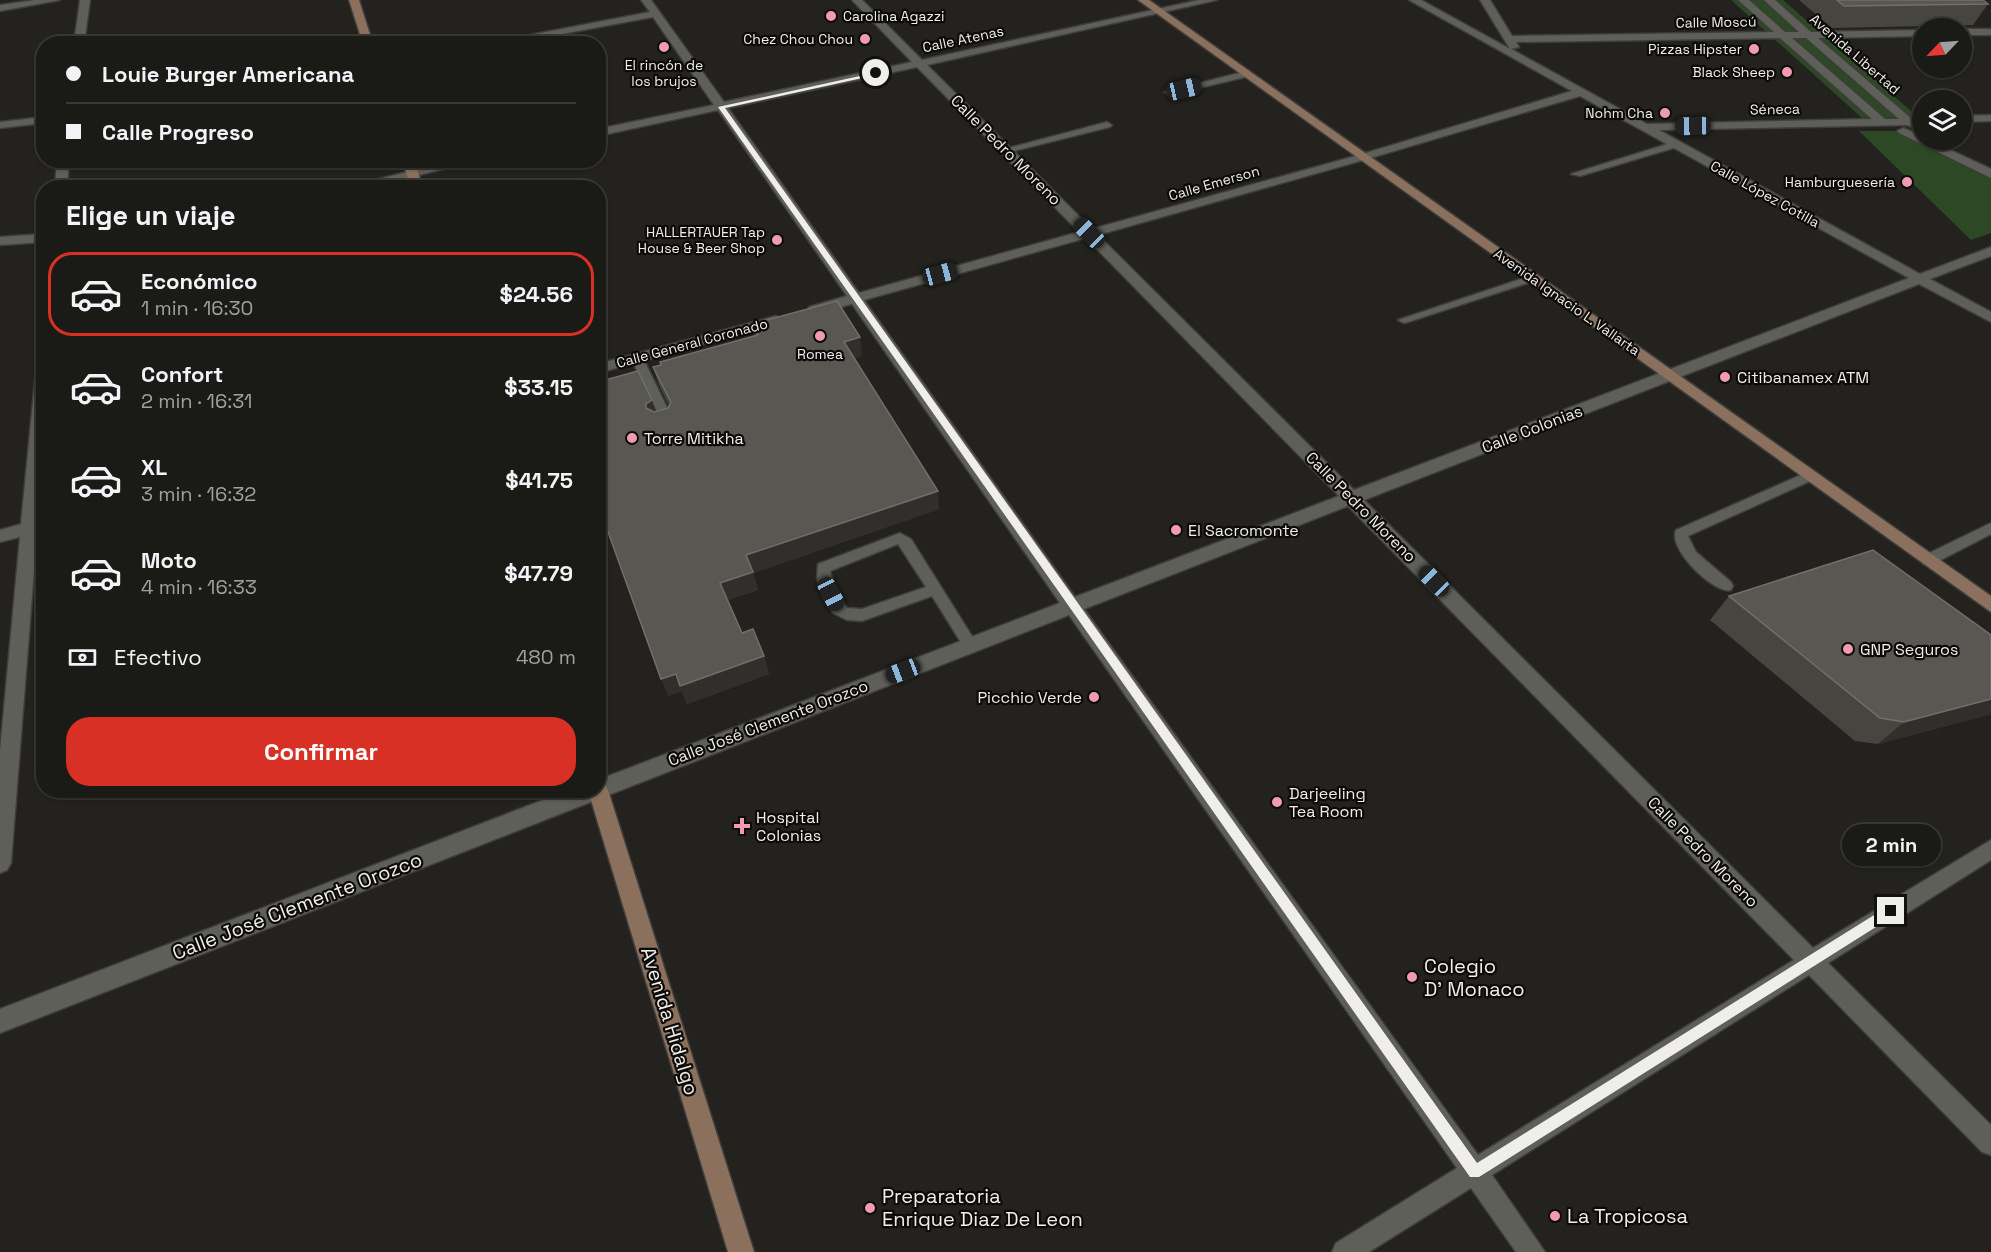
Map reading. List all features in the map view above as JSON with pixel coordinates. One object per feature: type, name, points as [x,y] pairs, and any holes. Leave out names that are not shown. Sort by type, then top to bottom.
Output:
[{"type":"main road","points":[[354,0],[365,36]]},
{"type":"main road","name":"Avenida Ignacio L. Vallarta","points":[[1143,0],[1991,605]]},
{"type":"main road","points":[[411,168],[415,180]]},
{"type":"main road","name":"Avenida Hidalgo","points":[[599,798],[741,1252]]},
{"type":"street","points":[[0,8],[55,0]]},
{"type":"street","points":[[80,36],[85,0]]},
{"type":"street","name":"Calle Pedro Moreno","points":[[857,0],[1991,1143]]},
{"type":"street","name":"Calle Atenas","points":[[606,131],[1212,0]]},
{"type":"street","name":"Calle López Cotilla","points":[[1414,0],[1578,93],[1991,318]]},
{"type":"street","points":[[1485,0],[1522,61]]},
{"type":"street","points":[[1743,0],[1884,122],[1991,174]]},
{"type":"street","name":"Avenida Libertad","points":[[1769,0],[1912,123]]},
{"type":"street","points":[[523,36],[651,7],[1072,606],[1532,1252]]},
{"type":"street","points":[[1972,32],[1991,32]]},
{"type":"street","name":"Calle Moscú","points":[[1509,39],[1912,33]]},
{"type":"street","name":"Calle Emerson","points":[[856,298],[1363,157],[1578,93]]},
{"type":"street","points":[[0,125],[36,121]]},
{"type":"street","name":"Séneca","points":[[1641,127],[1909,122]]},
{"type":"street","points":[[1968,150],[1991,161]]},
{"type":"street","points":[[386,180],[439,168]]},
{"type":"street","points":[[0,241],[36,239]]},
{"type":"street","name":"Calle Colonias","points":[[1072,606],[1918,277],[1991,251]]},
{"type":"street","name":"Calle General Coronado","points":[[606,367],[856,298]]},
{"type":"street","points":[[0,863],[36,509]]},
{"type":"street","points":[[0,536],[35,527]]},
{"type":"street","name":"Calle José Clemente Orozco","points":[[606,787],[1072,606]]},
{"type":"street","name":"Calle José Clemente Orozco","points":[[0,1021],[576,798]]},
{"type":"street","points":[[1345,1252],[1991,849]]},
{"type":"lane","points":[[1169,92],[1247,74]]},
{"type":"lane","points":[[1972,119],[1991,118]]},
{"type":"lane","points":[[1006,150],[1107,125]]},
{"type":"lane","points":[[1576,174],[1674,145]]},
{"type":"lane","points":[[1404,320],[1533,278]]},
{"type":"lane","points":[[638,358],[668,422],[659,425]]},
{"type":"lane","points":[[1726,586],[1688,553],[1680,543],[1681,534],[1810,476]]},
{"type":"lane","points":[[1928,560],[1991,528]]},
{"type":"lane","points":[[934,590],[861,615],[850,616],[840,611],[822,577],[823,568],[900,538],[906,543],[970,645]]},
{"type":"green space","points":[[1731,0],[1783,0],[1912,112],[1912,117],[1862,118]]},
{"type":"green space","points":[[1859,131],[1907,131],[1912,133],[1912,150],[1948,150],[1991,170],[1991,233],[1971,240]]},
{"type":"building","points":[[1837,0],[1983,0],[1988,4],[1844,6]]},
{"type":"building","points":[[837,301],[860,337],[844,342],[938,491],[746,555],[753,572],[720,583],[742,633],[753,629],[764,656],[680,686],[676,674],[661,679],[606,526],[606,380],[638,371],[652,400],[646,404],[646,408],[654,412],[668,408],[671,402],[653,367],[661,365],[660,362],[758,335],[752,324]]},
{"type":"building","name":"GNP Seguros","points":[[1873,550],[1991,635],[1991,699],[1904,722],[1880,718],[1729,596]]},
{"type":"place","name":"Carolina Agazzi","points":[[831,16]]},
{"type":"place","name":"Chez Chou Chou","points":[[865,39]]},
{"type":"place","name":"El rincón de los brujos","points":[[664,47]]},
{"type":"place","name":"Pizzas Hipster","points":[[1754,49]]},
{"type":"place","name":"Black Sheep","points":[[1787,72]]},
{"type":"place","name":"Nohm Cha","points":[[1665,113]]},
{"type":"place","name":"Hamburguesería","points":[[1907,182]]},
{"type":"place","name":"HALLERTAUER Tap House & Beer Shop","points":[[777,240]]},
{"type":"place","name":"Romea","points":[[820,336]]},
{"type":"place","name":"Citibanamex ATM","points":[[1725,377]]},
{"type":"place","name":"Torre Mitikha","points":[[632,438]]},
{"type":"place","name":"El Sacromonte","points":[[1176,530]]},
{"type":"place","name":"GNP Seguros","points":[[1848,649]]},
{"type":"place","name":"Picchio Verde","points":[[1094,697]]},
{"type":"place","name":"Darjeeling Tea Room","points":[[1277,802]]},
{"type":"place","name":"Hospital Colonias","points":[[742,826]]},
{"type":"place","name":"Colegio D' Monaco","points":[[1412,977]]},
{"type":"place","name":"Preparatoria Enrique Diaz De Leon","points":[[870,1208]]},
{"type":"place","name":"La Tropicosa","points":[[1555,1216]]},
{"type":"route","points":[[876,73],[721,107],[1072,606],[1475,1172],[1891,911]]}]
